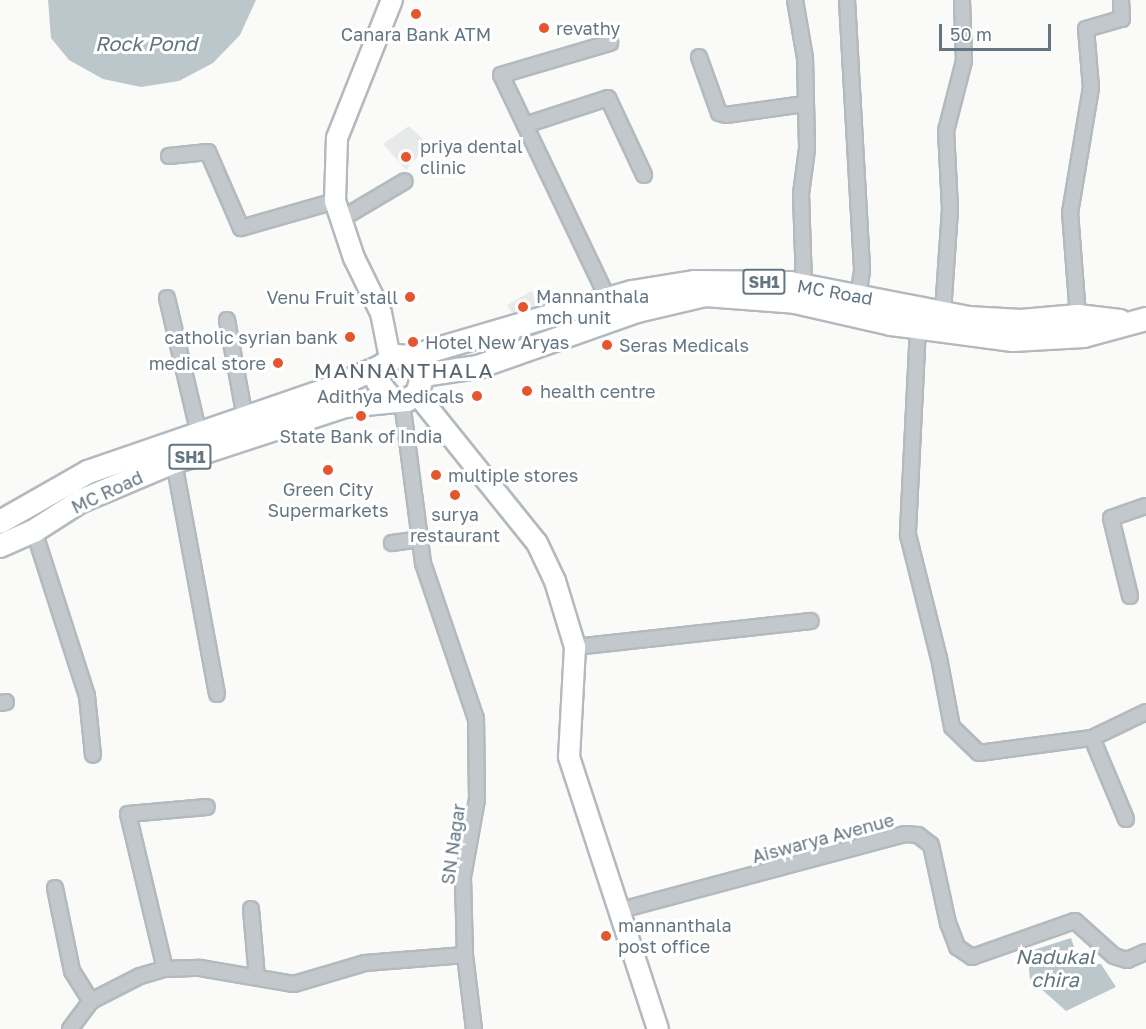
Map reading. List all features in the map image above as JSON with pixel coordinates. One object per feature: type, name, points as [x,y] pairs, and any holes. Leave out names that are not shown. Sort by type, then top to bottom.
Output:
[{"type":"main road","points":[[392,0],[337,138],[338,210],[354,258],[381,313],[402,379],[537,543],[555,581],[575,647],[569,757],[601,860],[621,910],[658,1029]]},
{"type":"main road","name":"MC Road","points":[[0,546],[34,531],[81,501],[174,462],[345,406],[402,379],[608,299],[695,282],[804,286],[968,318],[1021,321],[1078,316],[1135,320]]},
{"type":"main road","name":"MC Road","points":[[0,522],[88,472],[244,418],[402,379],[478,367],[637,311],[705,294],[795,302],[918,327],[1013,340],[1084,336],[1135,320]]},
{"type":"street","points":[[795,0],[805,58],[804,104],[807,149],[801,194],[804,286]]},
{"type":"street","points":[[847,0],[862,271],[858,296]]},
{"type":"street","points":[[943,312],[950,209],[946,131],[964,61],[962,0]]},
{"type":"street","points":[[1078,316],[1070,213],[1091,88],[1086,29],[1122,19],[1121,0]]},
{"type":"street","points":[[608,299],[501,75],[610,43]]},
{"type":"street","points":[[699,57],[719,113],[726,116],[804,104]]},
{"type":"street","points":[[525,125],[608,98],[644,175]]},
{"type":"street","points":[[169,156],[207,152],[241,228],[338,210],[405,181]]},
{"type":"street","points":[[167,298],[199,434]]},
{"type":"street","points":[[227,320],[244,418]]},
{"type":"street","points":[[918,327],[908,535],[939,658],[952,727],[979,753],[1092,738],[1146,712]]},
{"type":"street","name":"SN Nagar","points":[[402,379],[423,563],[476,719],[477,799],[463,877],[465,955],[474,1029]]},
{"type":"street","points":[[174,462],[217,694]]},
{"type":"street","points":[[1130,596],[1111,518],[1146,506]]},
{"type":"street","points":[[34,531],[87,696],[93,755]]},
{"type":"street","points":[[392,543],[420,538]]},
{"type":"street","points":[[575,647],[811,621]]},
{"type":"street","points":[[1092,738],[1126,819]]},
{"type":"street","points":[[165,969],[128,814],[207,807]]},
{"type":"street","name":"Aiswarya Avenue","points":[[621,910],[904,834],[918,835],[931,845],[948,923],[957,947],[972,957],[1075,921],[1114,956],[1127,960],[1146,952]]},
{"type":"street","points":[[55,888],[72,971],[92,1001]]},
{"type":"street","points":[[251,909],[257,977]]},
{"type":"street","points":[[70,1029],[92,1001],[140,976],[165,969],[200,968],[294,984],[365,963],[465,955]]},
{"type":"shaded area","name":"priya dental clinic","points":[[409,126],[428,144],[406,170],[383,144]]},
{"type":"shaded area","name":"Mannanthala mch unit","points":[[532,291],[539,310],[517,320],[507,305]]},
{"type":"water","name":"Rock Pond","points":[[48,0],[256,0],[240,35],[213,63],[179,81],[141,87],[103,79],[69,60],[51,38]]},
{"type":"water","name":"Nadukal chira","points":[[1071,938],[1080,964],[1101,964],[1116,987],[1066,1011],[1030,979],[1027,952]]},
{"type":"place","name":"Canara Bank ATM","points":[[416,14]]},
{"type":"place","name":"revathy","points":[[544,28]]},
{"type":"place","name":"priya dental clinic","points":[[406,157]]},
{"type":"place","name":"Venu Fruit stall","points":[[410,297]]},
{"type":"place","name":"Mannanthala mch unit","points":[[523,307]]},
{"type":"place","name":"catholic syrian bank","points":[[350,337]]},
{"type":"place","name":"Hotel New Aryas","points":[[413,342]]},
{"type":"place","name":"Seras Medicals","points":[[607,345]]},
{"type":"place","name":"medical store","points":[[278,363]]},
{"type":"place","name":"health centre","points":[[527,391]]},
{"type":"place","name":"Adithya Medicals","points":[[477,396]]},
{"type":"place","name":"State Bank of India","points":[[361,416]]},
{"type":"place","name":"Green City Supermarkets","points":[[328,470]]},
{"type":"place","name":"multiple stores","points":[[436,475]]},
{"type":"place","name":"surya restaurant","points":[[455,495]]},
{"type":"place","name":"mannanthala post office","points":[[606,936]]},
{"type":"district","name":"MANNANTHALA","points":[[404,370]]}]
